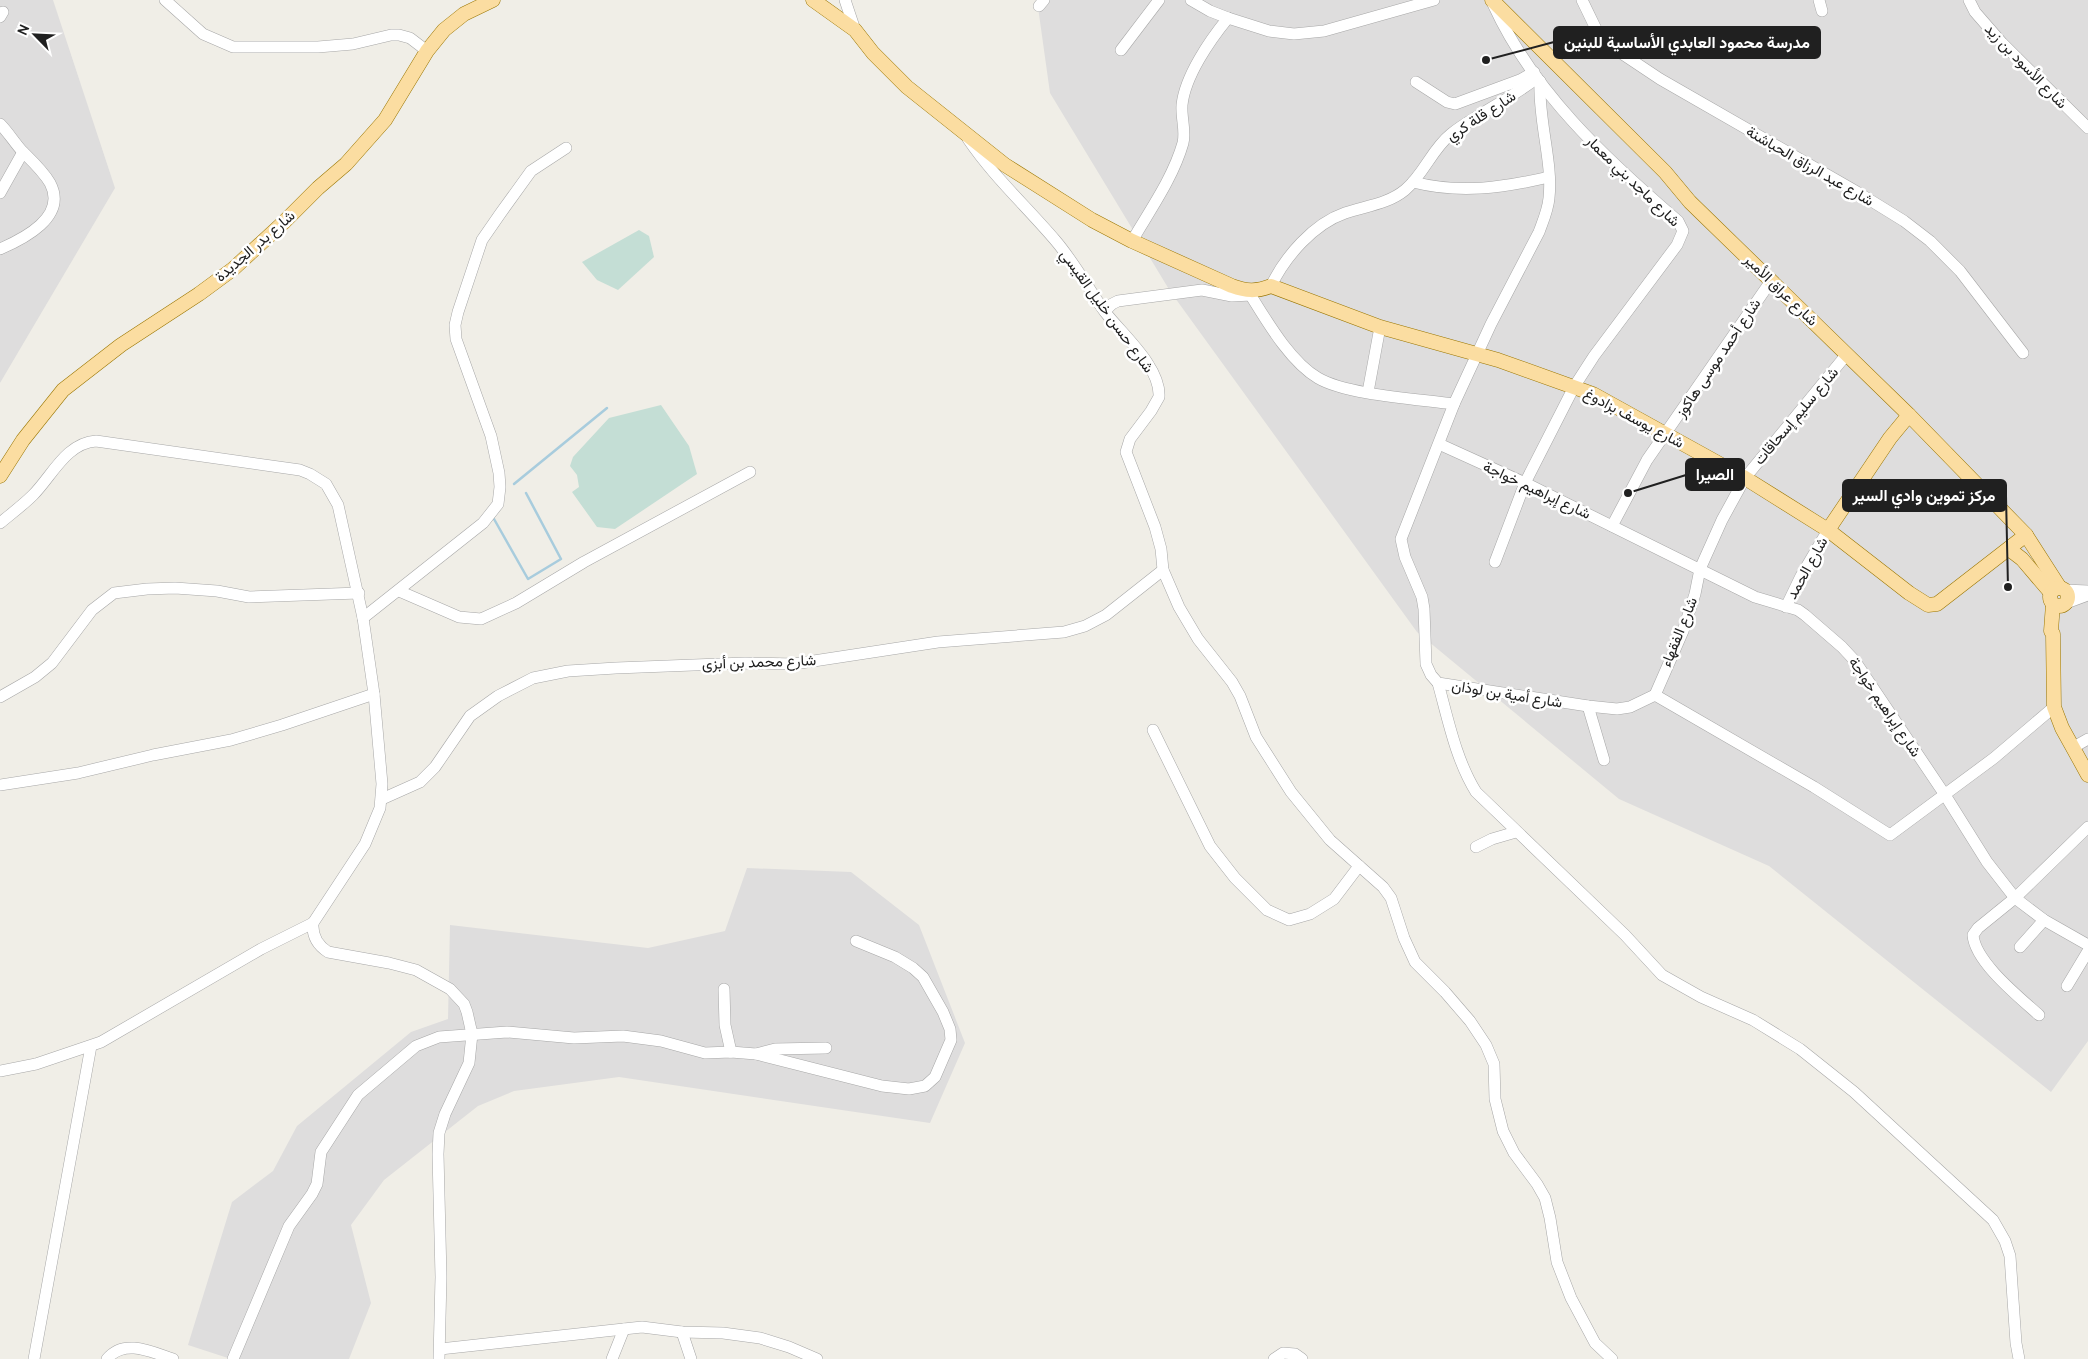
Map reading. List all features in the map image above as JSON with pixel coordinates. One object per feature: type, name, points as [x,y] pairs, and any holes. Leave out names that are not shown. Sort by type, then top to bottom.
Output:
[{"type":"main road","name":"شارع بدر الجديدة","points":[[0,476],[43,413],[74,380],[121,345],[199,294],[233,269],[346,164],[385,120],[427,51],[444,30],[457,18],[493,0]]},
{"type":"main road","name":"شارع حسن خليل القيسي","points":[[813,0],[855,30],[873,53],[906,88],[963,131],[982,148],[1020,174],[1092,220],[1132,241],[1214,279],[1250,293]]},
{"type":"main road","name":"شارع عراق الأمير","points":[[1492,0],[1665,172],[1690,202],[1909,415],[2026,535],[2059,597]]},
{"type":"main road","name":"شارع يوسف بزادوغ","points":[[1270,286],[1380,327],[1477,354],[1574,386],[1615,404],[1666,435],[1745,478],[1828,530],[1909,594],[1932,605],[2009,549]]},
{"type":"main road","points":[[1250,293],[1270,286]]},
{"type":"main road","points":[[1828,530],[1890,438],[1909,415]]},
{"type":"main road","points":[[2026,535],[2009,549],[2022,559],[2059,597],[2051,631],[2053,634],[2054,708],[2072,748],[2088,775]]},
{"type":"street","points":[[165,0],[203,34],[233,47],[318,47],[353,44],[399,35],[410,38],[427,51]]},
{"type":"street","points":[[845,0],[855,30]]},
{"type":"street","points":[[1121,50],[1159,0]]},
{"type":"street","points":[[1191,0],[1210,11],[1228,18],[1279,33],[1307,33],[1355,23],[1434,0]]},
{"type":"street","points":[[1416,82],[1447,102],[1455,104],[1520,80],[1537,77],[1503,26],[1492,0]]},
{"type":"street","name":"شارع عبد الرزاق الحباشنة","points":[[1582,0],[1598,33],[1609,45],[1660,79],[1857,192],[1916,230],[1960,272],[2023,354]]},
{"type":"street","name":"شارع الأسود بن زيد","points":[[1969,0],[1975,12],[2002,43],[2088,128]]},
{"type":"street","points":[[1132,241],[1156,201],[1181,148],[1184,137],[1182,106],[1191,78],[1211,41],[1228,18]]},
{"type":"street","name":"شارع أمية بن لوذان","points":[[1537,77],[1549,198],[1539,232],[1477,354],[1454,404],[1401,539],[1405,557],[1422,597],[1426,664],[1431,675],[1438,683],[1588,706],[1617,708],[1630,707],[1655,695]]},
{"type":"street","name":"شارع قلة كري","points":[[1270,286],[1292,254],[1328,221],[1343,214],[1386,201],[1405,190],[1451,133],[1516,94],[1537,77]]},
{"type":"street","name":"شارع ماجد بني معمار","points":[[1537,77],[1588,138],[1620,170],[1678,221],[1683,231],[1677,246],[1594,356],[1574,386]]},
{"type":"street","points":[[0,124],[23,152],[34,162],[50,184],[53,192],[51,210],[40,227],[0,250]]},
{"type":"street","name":"شارع حسن خليل القيسي","points":[[963,131],[989,168],[1056,240],[1105,312],[1142,356],[1159,389],[1158,399],[1130,439],[1126,452],[1155,527],[1161,549],[1163,570],[1189,627],[1232,682],[1240,696],[1256,737],[1271,762],[1320,829],[1388,892],[1414,962],[1445,992],[1486,1045],[1494,1064],[1495,1104],[1503,1131],[1514,1152],[1545,1198],[1557,1262],[1571,1298],[1595,1343],[1612,1359]]},
{"type":"street","points":[[363,618],[483,523],[498,504],[500,487],[491,436],[458,344],[455,325],[462,294],[482,240],[526,177],[537,166],[566,148]]},
{"type":"street","points":[[0,193],[23,152]]},
{"type":"street","points":[[1413,182],[1440,188],[1468,190],[1500,187],[1548,177]]},
{"type":"street","name":"شارع أحمد موسى هاكوز","points":[[1612,526],[1642,469],[1771,281]]},
{"type":"street","points":[[1105,312],[1112,304],[1118,301],[1192,291],[1206,290],[1232,296],[1250,293],[1282,341],[1308,371],[1328,382],[1368,392],[1454,404]]},
{"type":"street","points":[[1368,392],[1380,327]]},
{"type":"street","name":"شارع سليم إسحاقات","points":[[1700,569],[1722,520],[1745,478],[1847,354]]},
{"type":"street","points":[[1495,562],[1526,484],[1574,386]]},
{"type":"street","points":[[0,523],[33,496],[72,450],[88,441],[107,441],[300,470],[319,478],[333,494],[340,512],[359,593],[380,746],[382,799],[372,831],[362,850],[313,923],[261,949],[101,1042],[36,1064],[0,1071]]},
{"type":"street","name":"شارع إبراهيم خواجة","points":[[1438,444],[1526,484],[1755,597],[1798,610],[1842,647],[1855,661],[1945,795],[1987,862],[2014,898],[2044,920],[2088,946]]},
{"type":"street","points":[[399,591],[459,617],[472,619],[490,616],[516,603],[584,562],[750,472]]},
{"type":"street","name":"شارع الحمد","points":[[1786,607],[1801,576],[1828,530]]},
{"type":"street","name":"شارع الفقهاء","points":[[1655,695],[1683,631],[1695,594],[1700,569]]},
{"type":"street","name":"شارع محمد بن أبزى","points":[[382,799],[420,782],[435,767],[470,716],[498,696],[533,678],[568,671],[745,663],[794,664],[938,642],[1064,632],[1085,626],[1106,614],[1163,570]]},
{"type":"street","points":[[0,697],[35,677],[52,663],[92,610],[114,593],[140,589],[175,588],[217,591],[249,597],[359,593]]},
{"type":"street","points":[[2059,597],[2088,590]]},
{"type":"street","points":[[2059,597],[2088,595]]},
{"type":"street","points":[[1438,683],[1460,759],[1480,798],[1625,934],[1662,975],[1702,997],[1753,1020],[1800,1049],[1854,1092],[1985,1211],[1999,1229],[2010,1256],[2016,1343],[2019,1359]]},
{"type":"street","points":[[0,785],[78,773],[153,754],[231,740],[374,694]]},
{"type":"street","points":[[1655,695],[1800,779],[1890,835],[1994,758],[2054,708]]},
{"type":"street","points":[[1588,706],[1604,760]]},
{"type":"street","points":[[1153,730],[1210,846],[1234,878],[1267,910],[1289,920],[1310,914],[1334,899],[1359,866]]},
{"type":"street","points":[[2072,748],[2088,739]]},
{"type":"street","points":[[2039,1014],[1997,977],[1979,952],[1973,935],[1978,928],[2014,898],[2088,827]]},
{"type":"street","points":[[1476,847],[1492,839],[1516,832]]},
{"type":"street","points":[[2020,947],[2044,920]]},
{"type":"street","points":[[313,923],[313,935],[316,942],[328,952],[389,962],[416,970],[450,989],[464,1004],[472,1034],[469,1063],[445,1114],[440,1133],[438,1154],[441,1277],[439,1354],[642,1327],[682,1332],[723,1332],[760,1338],[790,1347],[817,1359]]},
{"type":"street","points":[[233,1359],[289,1226],[317,1184],[321,1152],[358,1095],[416,1046],[439,1037],[507,1032],[574,1038],[624,1036],[661,1041],[705,1053],[732,1052],[756,1054],[868,1083],[902,1089],[925,1086],[935,1077],[952,1040],[950,1029],[938,1002],[923,977],[913,968],[895,957],[856,941]]},
{"type":"street","points":[[2067,986],[2088,951]]},
{"type":"street","points":[[724,989],[725,1025],[732,1052]]},
{"type":"street","points":[[34,1359],[91,1046]]},
{"type":"street","points":[[756,1054],[769,1049],[826,1048]]},
{"type":"street","points":[[612,1359],[624,1329]]},
{"type":"street","points":[[682,1332],[691,1359]]},
{"type":"street","points":[[107,1359],[116,1351],[130,1347],[173,1359]]},
{"type":"street","points":[[1274,1359],[1283,1353],[1288,1353],[1302,1359]]},
{"type":"shaded area","points":[[0,0],[53,0],[115,188],[0,383]]},
{"type":"shaded area","points":[[1037,0],[2088,0],[2088,1041],[2051,1092],[1769,866],[1619,799],[1417,632],[1170,291],[1050,93]]},
{"type":"shaded area","points":[[639,230],[649,236],[654,257],[618,290],[597,280],[582,262]]},
{"type":"shaded area","points":[[661,405],[689,446],[697,474],[615,529],[597,527],[572,492],[579,487],[577,475],[570,466],[573,457],[609,418]]},
{"type":"shaded area","points":[[747,868],[851,872],[919,925],[965,1043],[930,1123],[619,1077],[514,1091],[478,1106],[384,1180],[351,1225],[371,1303],[349,1359],[231,1359],[188,1345],[232,1202],[273,1171],[297,1126],[411,1032],[448,1019],[450,925],[648,948],[725,931]]},
{"type":"waterway","points":[[514,484],[607,408]]},
{"type":"waterway","points":[[494,519],[528,579],[561,559],[526,493]]},
{"type":"place","name":"مدرسة محمود العابدي الأساسية للبنين","points":[[1486,60]]},
{"type":"place","name":"الصيرا","points":[[1628,493]]},
{"type":"place","name":"مركز تموين وادي السير","points":[[2008,587]]}]
